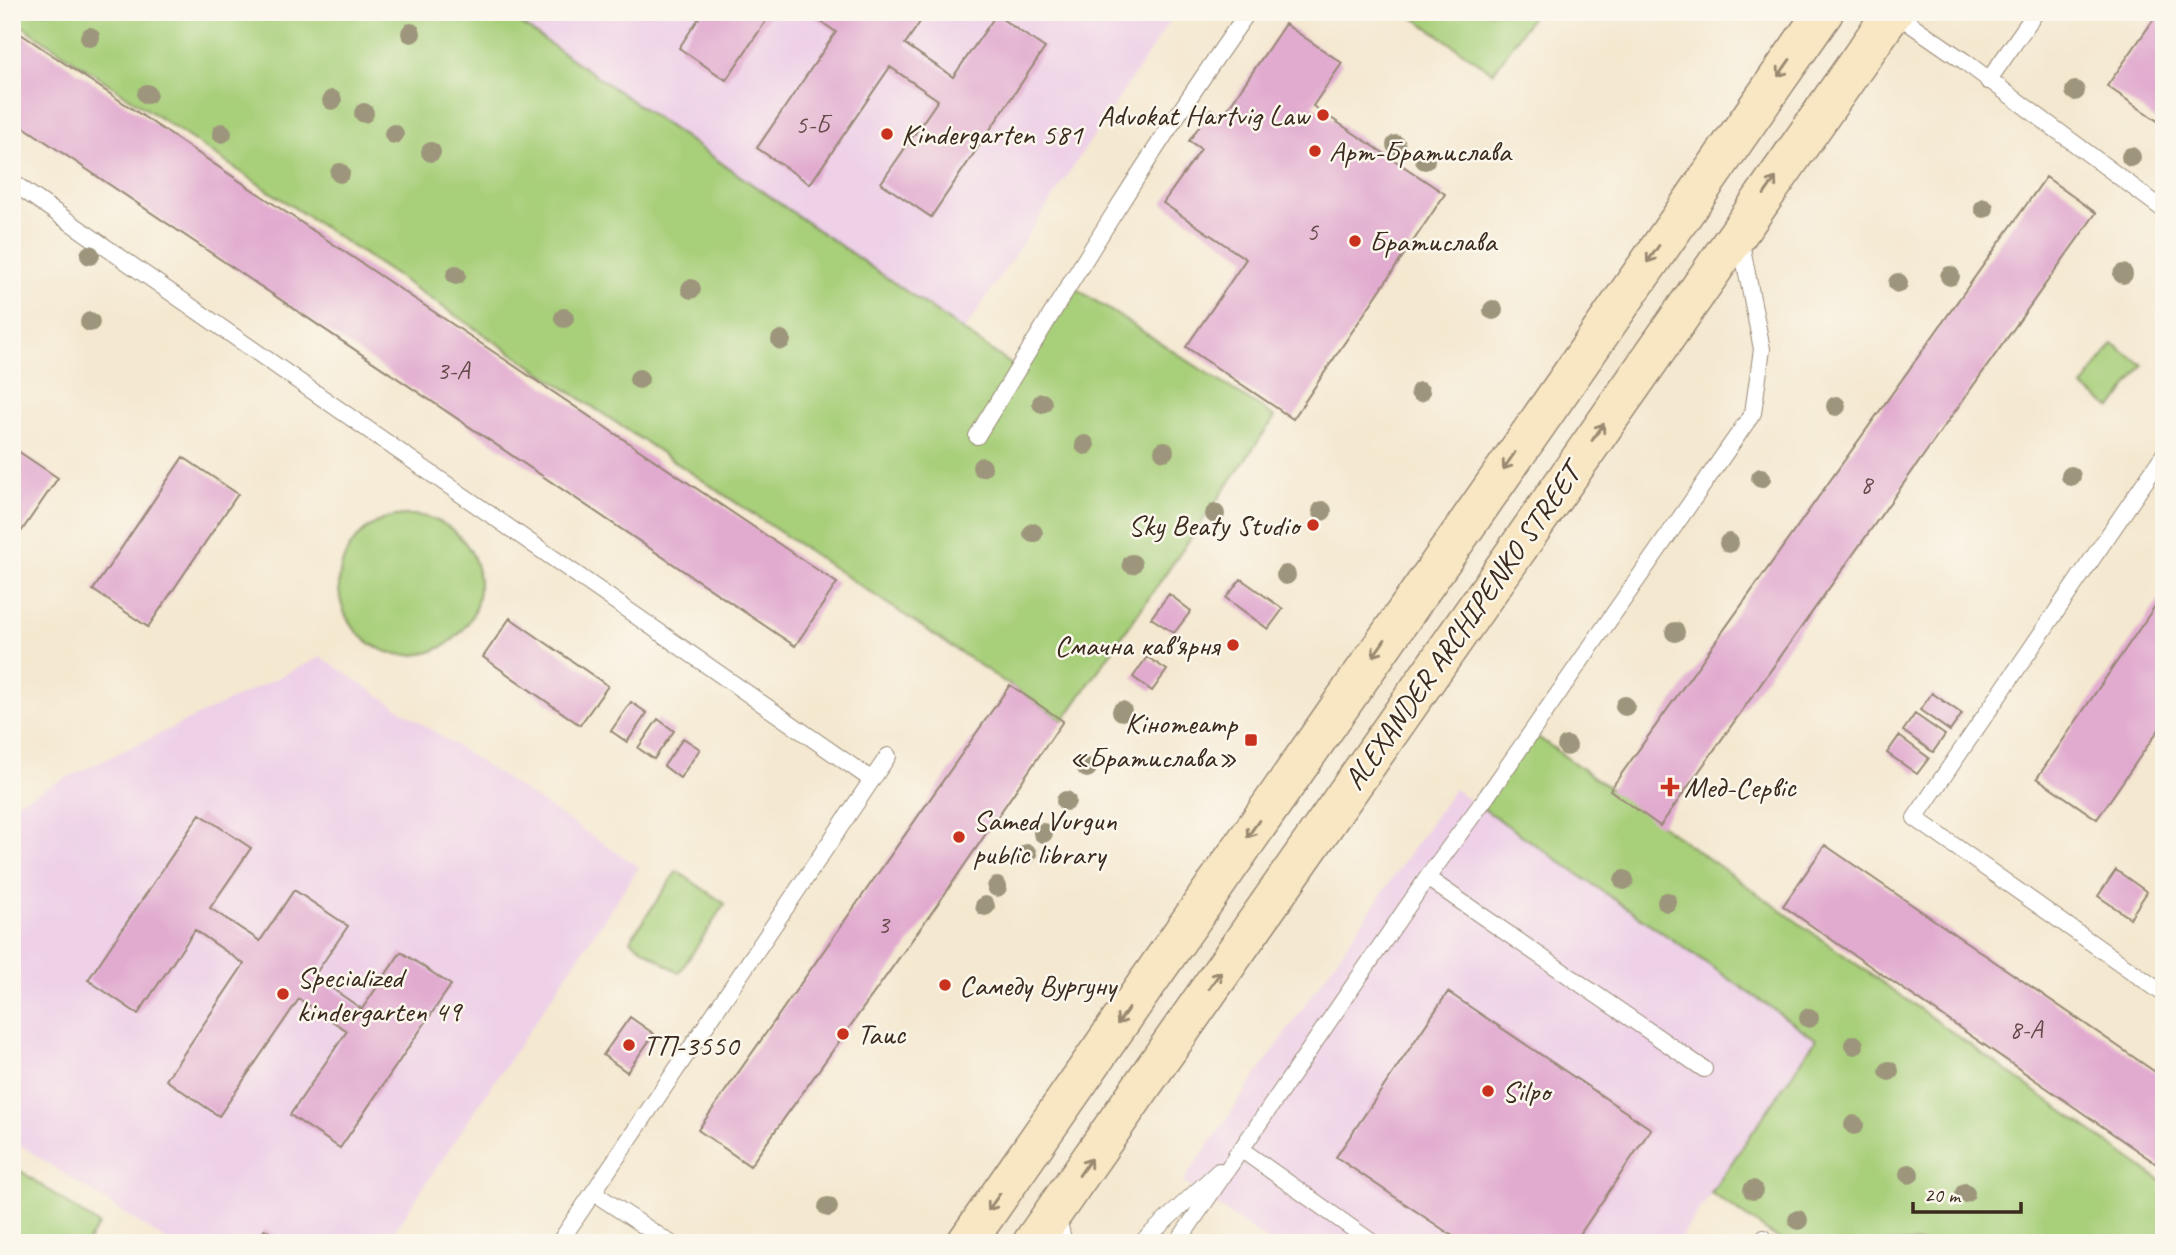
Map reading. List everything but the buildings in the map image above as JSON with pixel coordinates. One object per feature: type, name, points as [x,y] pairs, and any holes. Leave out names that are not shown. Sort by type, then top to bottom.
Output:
[{"type":"main road","name":"ALEXANDER ARCHIPENKO STREET","points":[[966,1243],[1824,12]]},
{"type":"main road","name":"ALEXANDER ARCHIPENKO STREET","points":[[1032,1243],[1060,1226],[1738,231],[1893,12]]},
{"type":"lane","points":[[977,436],[1069,284],[1205,73],[1248,12]]},
{"type":"lane","points":[[1893,12],[1964,61],[1988,82],[2164,210]]},
{"type":"lane","points":[[1988,82],[2036,12]]},
{"type":"lane","points":[[12,182],[872,780]]},
{"type":"lane","points":[[1177,1243],[1427,878],[1495,785],[1754,413],[1762,349],[1738,231]]},
{"type":"lane","points":[[2164,454],[1915,818],[2164,995]]},
{"type":"lane","points":[[559,1243],[888,756]]},
{"type":"lane","points":[[1427,878],[1704,1069]]},
{"type":"lane","points":[[1141,1243],[1242,1150]]},
{"type":"lane","points":[[1242,1150],[1373,1243]]},
{"type":"lane","points":[[594,1193],[670,1243]]},
{"type":"shaded area","name":"Kindergarten 581","points":[[504,12],[1176,12],[964,331]]},
{"type":"shaded area","name":"Specialized kindergarten 49","points":[[321,657],[639,867],[386,1243],[170,1243],[12,1140],[12,804]]},
{"type":"shaded area","points":[[1454,789],[1817,1039],[1677,1243],[1271,1243],[1183,1182]]},
{"type":"green space","points":[[12,12],[446,12],[460,21],[468,12],[504,12],[1018,369],[1069,284],[1275,417],[1063,721],[43,40],[12,19]]},
{"type":"green space","points":[[1406,12],[1535,12],[1493,73]]},
{"type":"green space","points":[[2113,344],[2143,365],[2112,408],[2082,387]]},
{"type":"green space","points":[[409,515],[436,520],[459,535],[474,558],[479,585],[474,612],[459,635],[436,650],[409,655],[382,650],[359,635],[344,612],[339,585],[344,558],[359,535],[382,520]]},
{"type":"green space","points":[[1532,733],[2164,1183],[2164,1243],[1785,1243],[1711,1193],[1816,1039],[1481,807]]},
{"type":"green space","points":[[677,871],[725,904],[679,973],[630,940]]},
{"type":"green space","points":[[12,1165],[99,1225],[86,1243],[12,1243]]},
{"type":"place","name":"Advokat Hartvig Law","points":[[1323,115]]},
{"type":"place","name":"Kindergarten 581","points":[[887,134]]},
{"type":"place","name":"Арт-Братислава","points":[[1315,151]]},
{"type":"place","name":"Братислава","points":[[1355,241]]},
{"type":"place","name":"Sky Beaty Studio","points":[[1313,525]]},
{"type":"place","name":"Смачна кав'ярня","points":[[1233,645]]},
{"type":"place","name":"Кінотеатр «Братислава»","points":[[1251,740]]},
{"type":"place","name":"Мед-Сервіс","points":[[1670,787]]},
{"type":"place","name":"Samed Vurgun public library","points":[[959,837]]},
{"type":"place","name":"Самеду Вургуну","points":[[945,985]]},
{"type":"place","name":"Specialized kindergarten 49","points":[[283,994]]},
{"type":"place","name":"Таис","points":[[843,1034]]},
{"type":"place","name":"ТП-3550","points":[[629,1045]]},
{"type":"place","name":"Silpo","points":[[1488,1091]]}]
